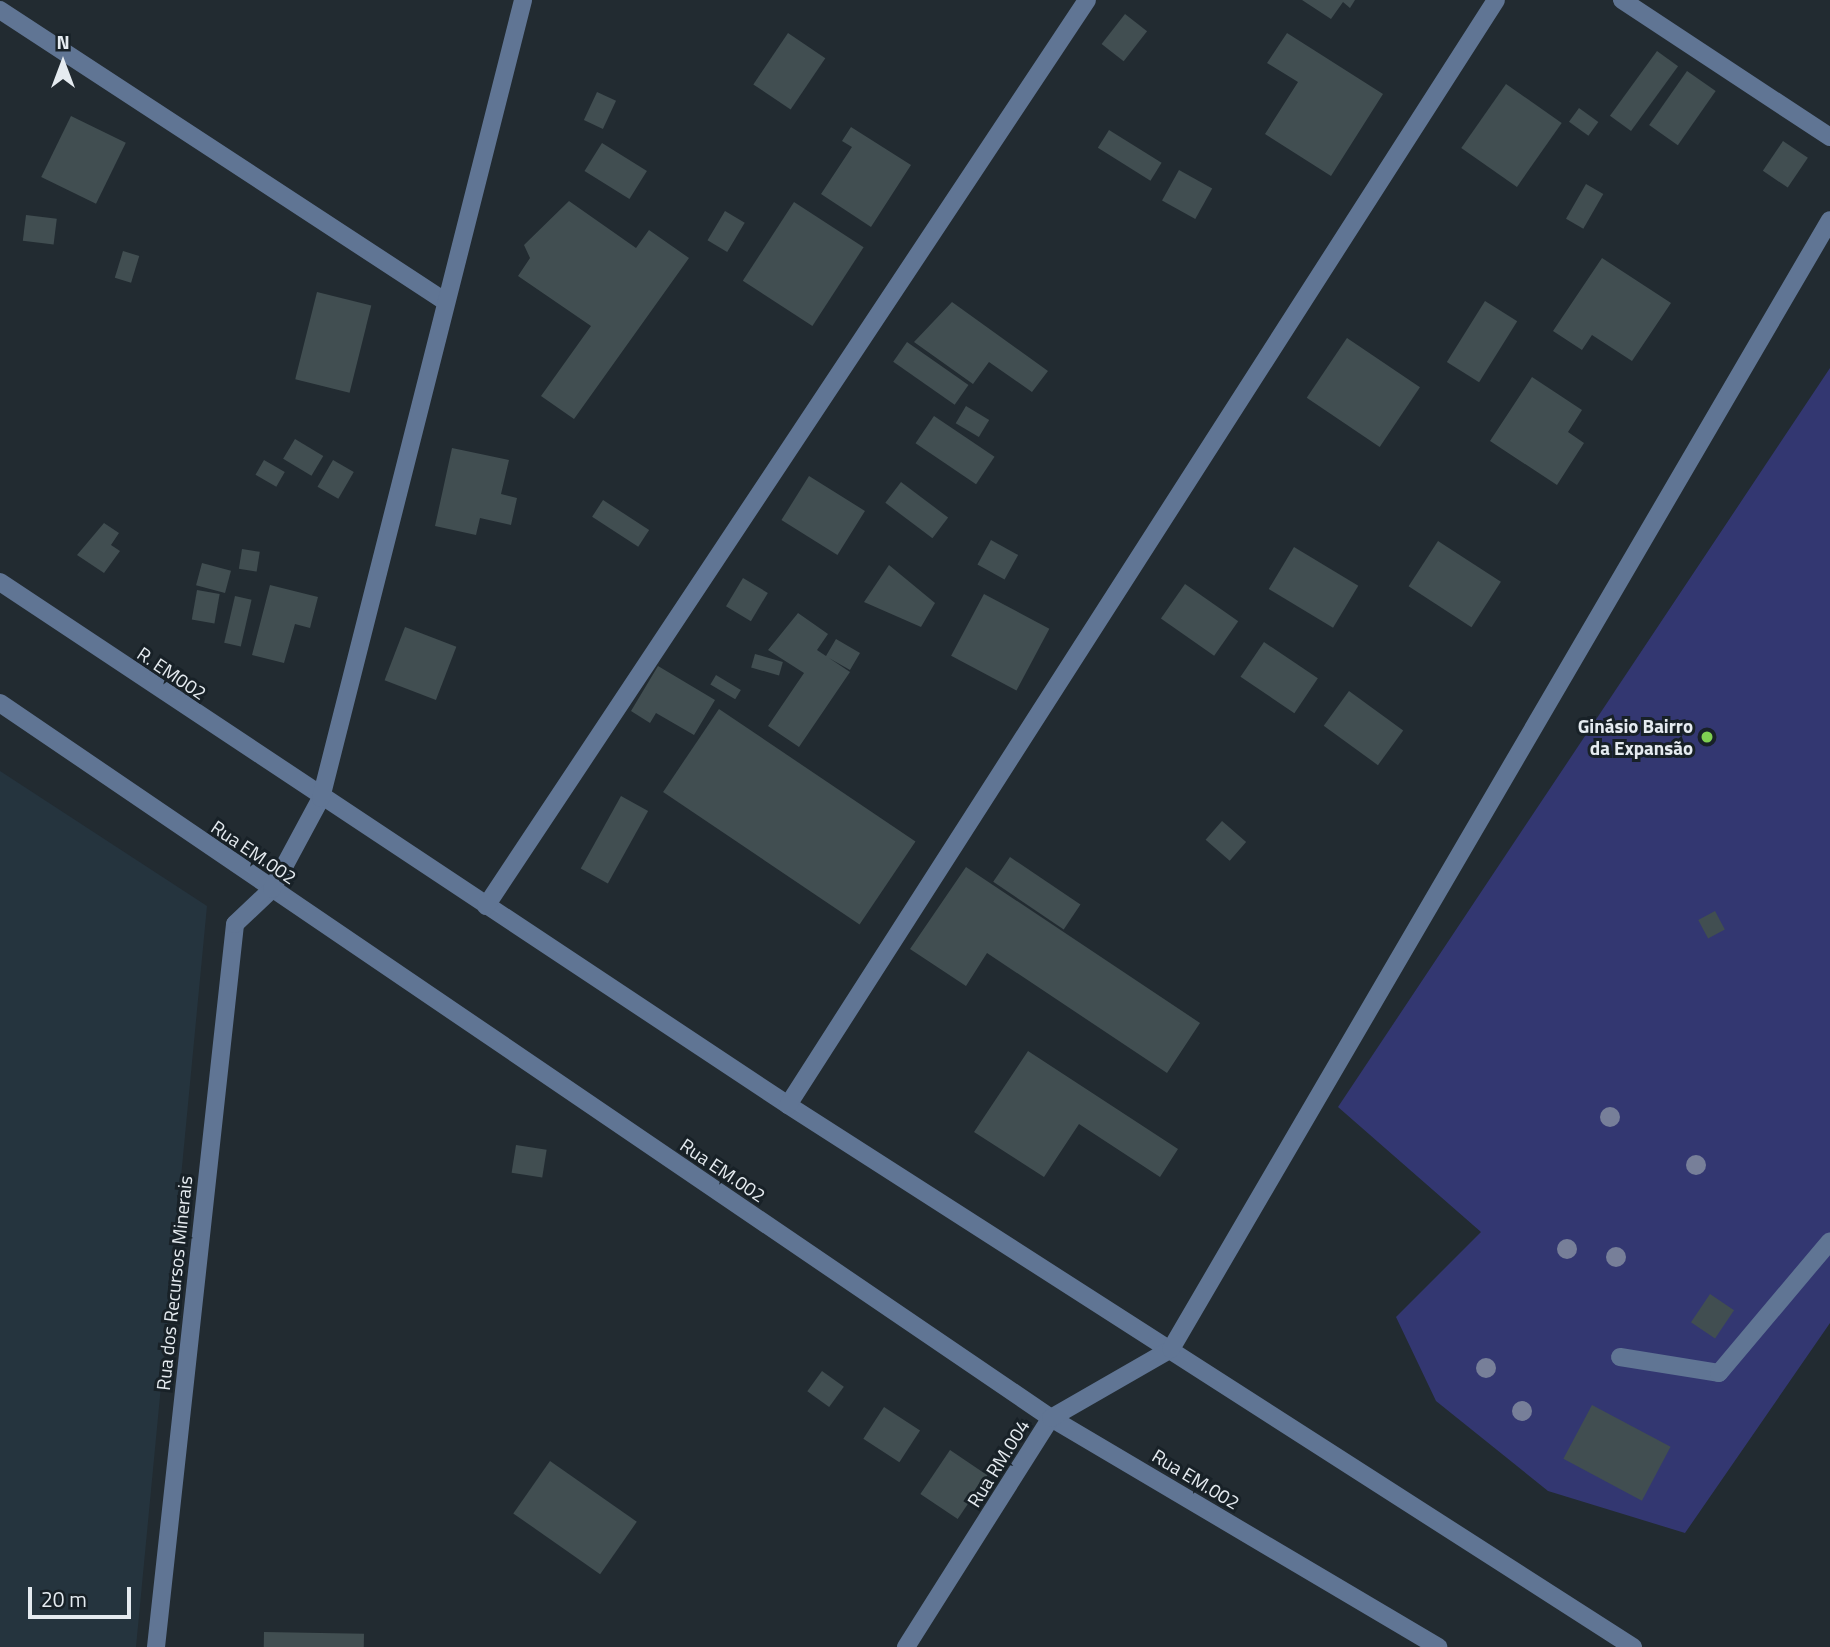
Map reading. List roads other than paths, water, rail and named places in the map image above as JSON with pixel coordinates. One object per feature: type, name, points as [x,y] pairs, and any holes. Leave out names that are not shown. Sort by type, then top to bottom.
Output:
[{"type":"street","points":[[272,889],[321,798],[443,300],[523,0]]},
{"type":"street","points":[[486,906],[1087,0]]},
{"type":"street","points":[[788,1105],[1496,0]]},
{"type":"street","points":[[1622,0],[1830,138]]},
{"type":"street","points":[[0,10],[443,300]]},
{"type":"street","points":[[1171,1349],[1830,220]]},
{"type":"street","name":"R. EM002","points":[[0,582],[321,798]]},
{"type":"street","name":"Rua EM.002","points":[[0,703],[1051,1418],[1438,1647]]},
{"type":"street","points":[[321,798],[788,1105],[1633,1647]]},
{"type":"street","name":"Rua dos Recursos Minerais","points":[[156,1647],[235,924],[272,889]]},
{"type":"street","points":[[1620,1357],[1719,1373],[1830,1241]]},
{"type":"street","name":"Rua RM.004","points":[[906,1647],[1051,1418],[1171,1349]]},
{"type":"place","name":"Ginásio Bairro da Expansão","points":[[1707,737]]}]
